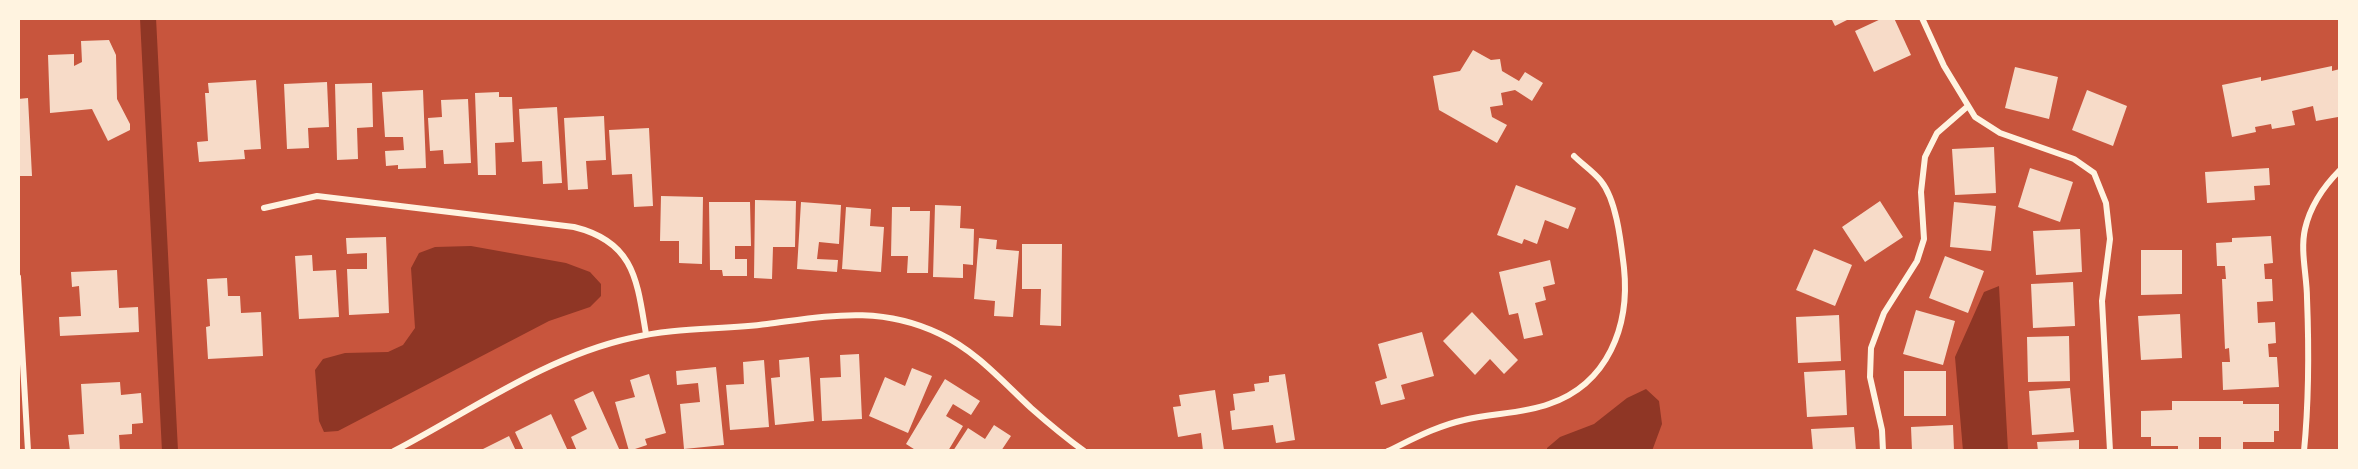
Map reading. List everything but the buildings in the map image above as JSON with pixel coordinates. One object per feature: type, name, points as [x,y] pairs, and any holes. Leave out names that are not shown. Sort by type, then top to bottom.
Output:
[{"type":"street","points":[[1922,18],[1944,66],[1975,117],[2000,133],[2074,159],[2094,173],[2106,203],[2110,239],[2102,301],[2110,451]]},
{"type":"street","points":[[1883,451],[1882,430],[1870,377],[1871,348],[1884,313],[1917,261],[1924,239],[1922,192],[1925,157],[1937,133],[1968,106]]},
{"type":"street","points":[[1388,451],[1427,432],[1462,420],[1529,410],[1551,404],[1580,387],[1603,363],[1615,344],[1626,301],[1620,234],[1602,182],[1574,156]]},
{"type":"street","points":[[2304,451],[2309,361],[2303,242],[2317,199],[2340,170]]},
{"type":"street","points":[[264,208],[317,196],[592,231],[619,250],[630,264],[637,281],[646,334]]},
{"type":"street","points":[[18,277],[28,451]]},
{"type":"street","points":[[394,451],[558,362],[592,348],[646,334],[750,326],[832,314],[861,313],[913,322],[960,345],[984,363],[1033,409],[1084,451]]},
{"type":"shaded area","points":[[471,246],[566,263],[590,272],[601,284],[601,296],[590,307],[549,321],[338,431],[324,432],[319,421],[315,370],[323,359],[345,353],[388,352],[403,345],[415,328],[411,268],[419,253],[435,247]]},
{"type":"shaded area","points":[[1999,286],[2008,451],[1963,451],[1955,357],[1984,292]]},
{"type":"shaded area","points":[[1646,389],[1659,401],[1662,424],[1652,451],[1547,451],[1547,448],[1560,437],[1594,424],[1627,398]]},
{"type":"waterway","points":[[148,18],[170,451]]}]
